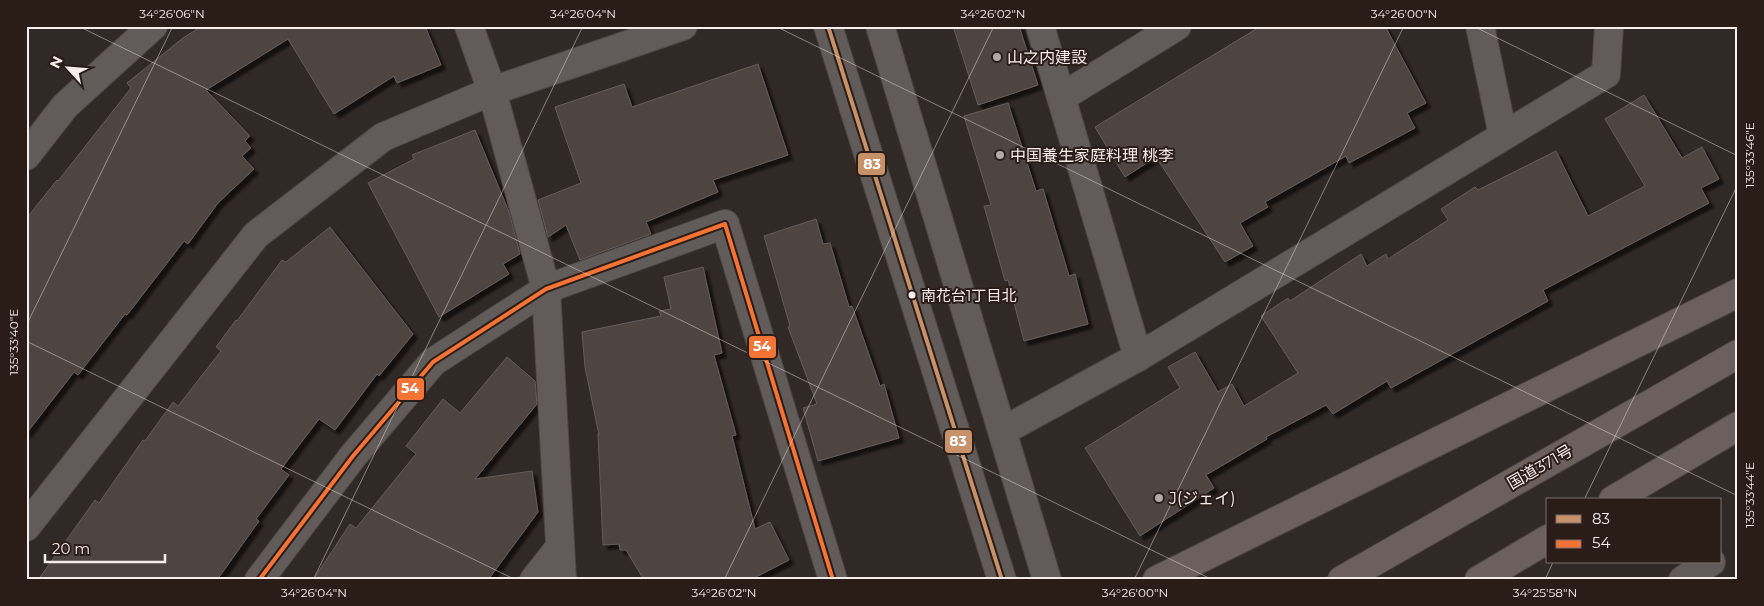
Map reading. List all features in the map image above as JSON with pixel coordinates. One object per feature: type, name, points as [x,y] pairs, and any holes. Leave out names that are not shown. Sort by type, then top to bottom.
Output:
[{"type":"highway","points":[[1157,580],[1738,293]]},
{"type":"highway","name":"国道371号","points":[[1342,580],[1738,354]]},
{"type":"highway","points":[[1616,498],[1738,426]]},
{"type":"highway","points":[[1479,580],[1546,540]]},
{"type":"street","points":[[26,156],[65,106],[153,26]]},
{"type":"street","points":[[469,26],[492,91],[546,289],[562,580]]},
{"type":"street","points":[[26,527],[256,235],[383,138],[492,91],[683,26]]},
{"type":"street","points":[[828,26],[1002,580]]},
{"type":"street","points":[[880,26],[1047,580]]},
{"type":"street","points":[[1040,26],[1138,357]]},
{"type":"street","points":[[1062,97],[1177,26]]},
{"type":"street","points":[[1480,26],[1503,135]]},
{"type":"street","points":[[1003,431],[1138,357],[1606,74],[1608,26]]},
{"type":"street","points":[[259,580],[353,456],[433,362],[546,289],[725,224],[833,580]]},
{"type":"street","points":[[534,580],[560,547]]},
{"type":"street","points":[[1683,580],[1708,564]]},
{"type":"building","points":[[202,26],[425,26],[441,65],[397,83],[394,76],[334,114],[288,39],[206,90],[250,136],[245,141],[251,148],[242,156],[254,169],[218,203],[188,244],[184,241],[78,375],[74,372],[26,434],[26,219],[131,88],[127,83],[183,38]]},
{"type":"building","points":[[953,26],[1019,26],[1038,85],[978,105]]},
{"type":"building","points":[[1261,26],[1385,26],[1426,103],[1407,113],[1415,128],[1349,163],[1346,156],[1265,202],[1268,207],[1240,223],[1253,246],[1225,262],[1156,157],[1125,177],[1095,127]]},
{"type":"building","points":[[758,64],[788,155],[713,180],[718,192],[646,222],[651,234],[580,260],[566,225],[548,237],[538,200],[581,183],[555,107],[624,84],[632,107]]},
{"type":"building","points":[[1644,95],[1682,158],[1702,147],[1719,179],[1701,188],[1709,203],[1543,290],[1548,301],[1391,388],[1387,381],[1333,414],[1326,405],[1266,437],[1267,439],[1206,475],[1214,488],[1140,536],[1085,448],[1180,388],[1168,367],[1195,352],[1218,392],[1232,384],[1244,406],[1298,373],[1261,316],[1288,298],[1290,301],[1361,254],[1367,266],[1386,254],[1388,259],[1448,220],[1441,209],[1475,187],[1478,190],[1556,151],[1588,216],[1645,186],[1605,119]]},
{"type":"building","points":[[1008,103],[1036,191],[1043,189],[1069,276],[1075,274],[1088,324],[1024,341],[1008,280],[1005,281],[984,206],[991,205],[964,116]]},
{"type":"building","points":[[475,130],[509,212],[520,254],[503,264],[509,274],[439,317],[368,183],[414,159],[412,155]]},
{"type":"building","points":[[816,219],[823,244],[830,243],[849,307],[852,306],[880,386],[884,384],[899,438],[818,461],[803,408],[817,404],[788,327],[790,326],[764,236]]},
{"type":"building","points":[[330,227],[413,334],[379,376],[377,374],[335,430],[319,419],[281,469],[289,475],[256,519],[259,521],[217,580],[38,580],[95,500],[99,503],[143,440],[145,441],[173,402],[178,406],[221,351],[216,347],[282,260],[286,262]]},
{"type":"building","points":[[703,267],[722,353],[714,355],[736,435],[732,436],[755,529],[770,522],[789,560],[750,580],[644,580],[626,550],[620,550],[619,544],[603,545],[599,435],[585,367],[582,332],[661,316],[659,311],[671,309],[664,277]]},
{"type":"building","points":[[507,357],[535,381],[537,404],[475,479],[532,471],[538,512],[488,580],[313,580],[350,524],[356,528],[416,454],[406,446],[443,399],[460,413]]},
{"type":"transit line","name":"83","points":[[828,26],[1002,580]]},
{"type":"transit line","name":"54","points":[[259,580],[353,456],[433,362],[546,289],[725,224],[833,580]]},
{"type":"place","name":"山之内建設","points":[[997,57]]},
{"type":"place","name":"中国養生家庭料理 桃李","points":[[1000,155]]},
{"type":"place","name":"南花台1丁目北","points":[[912,295]]},
{"type":"place","name":"J(ジェイ)","points":[[1159,498]]}]
